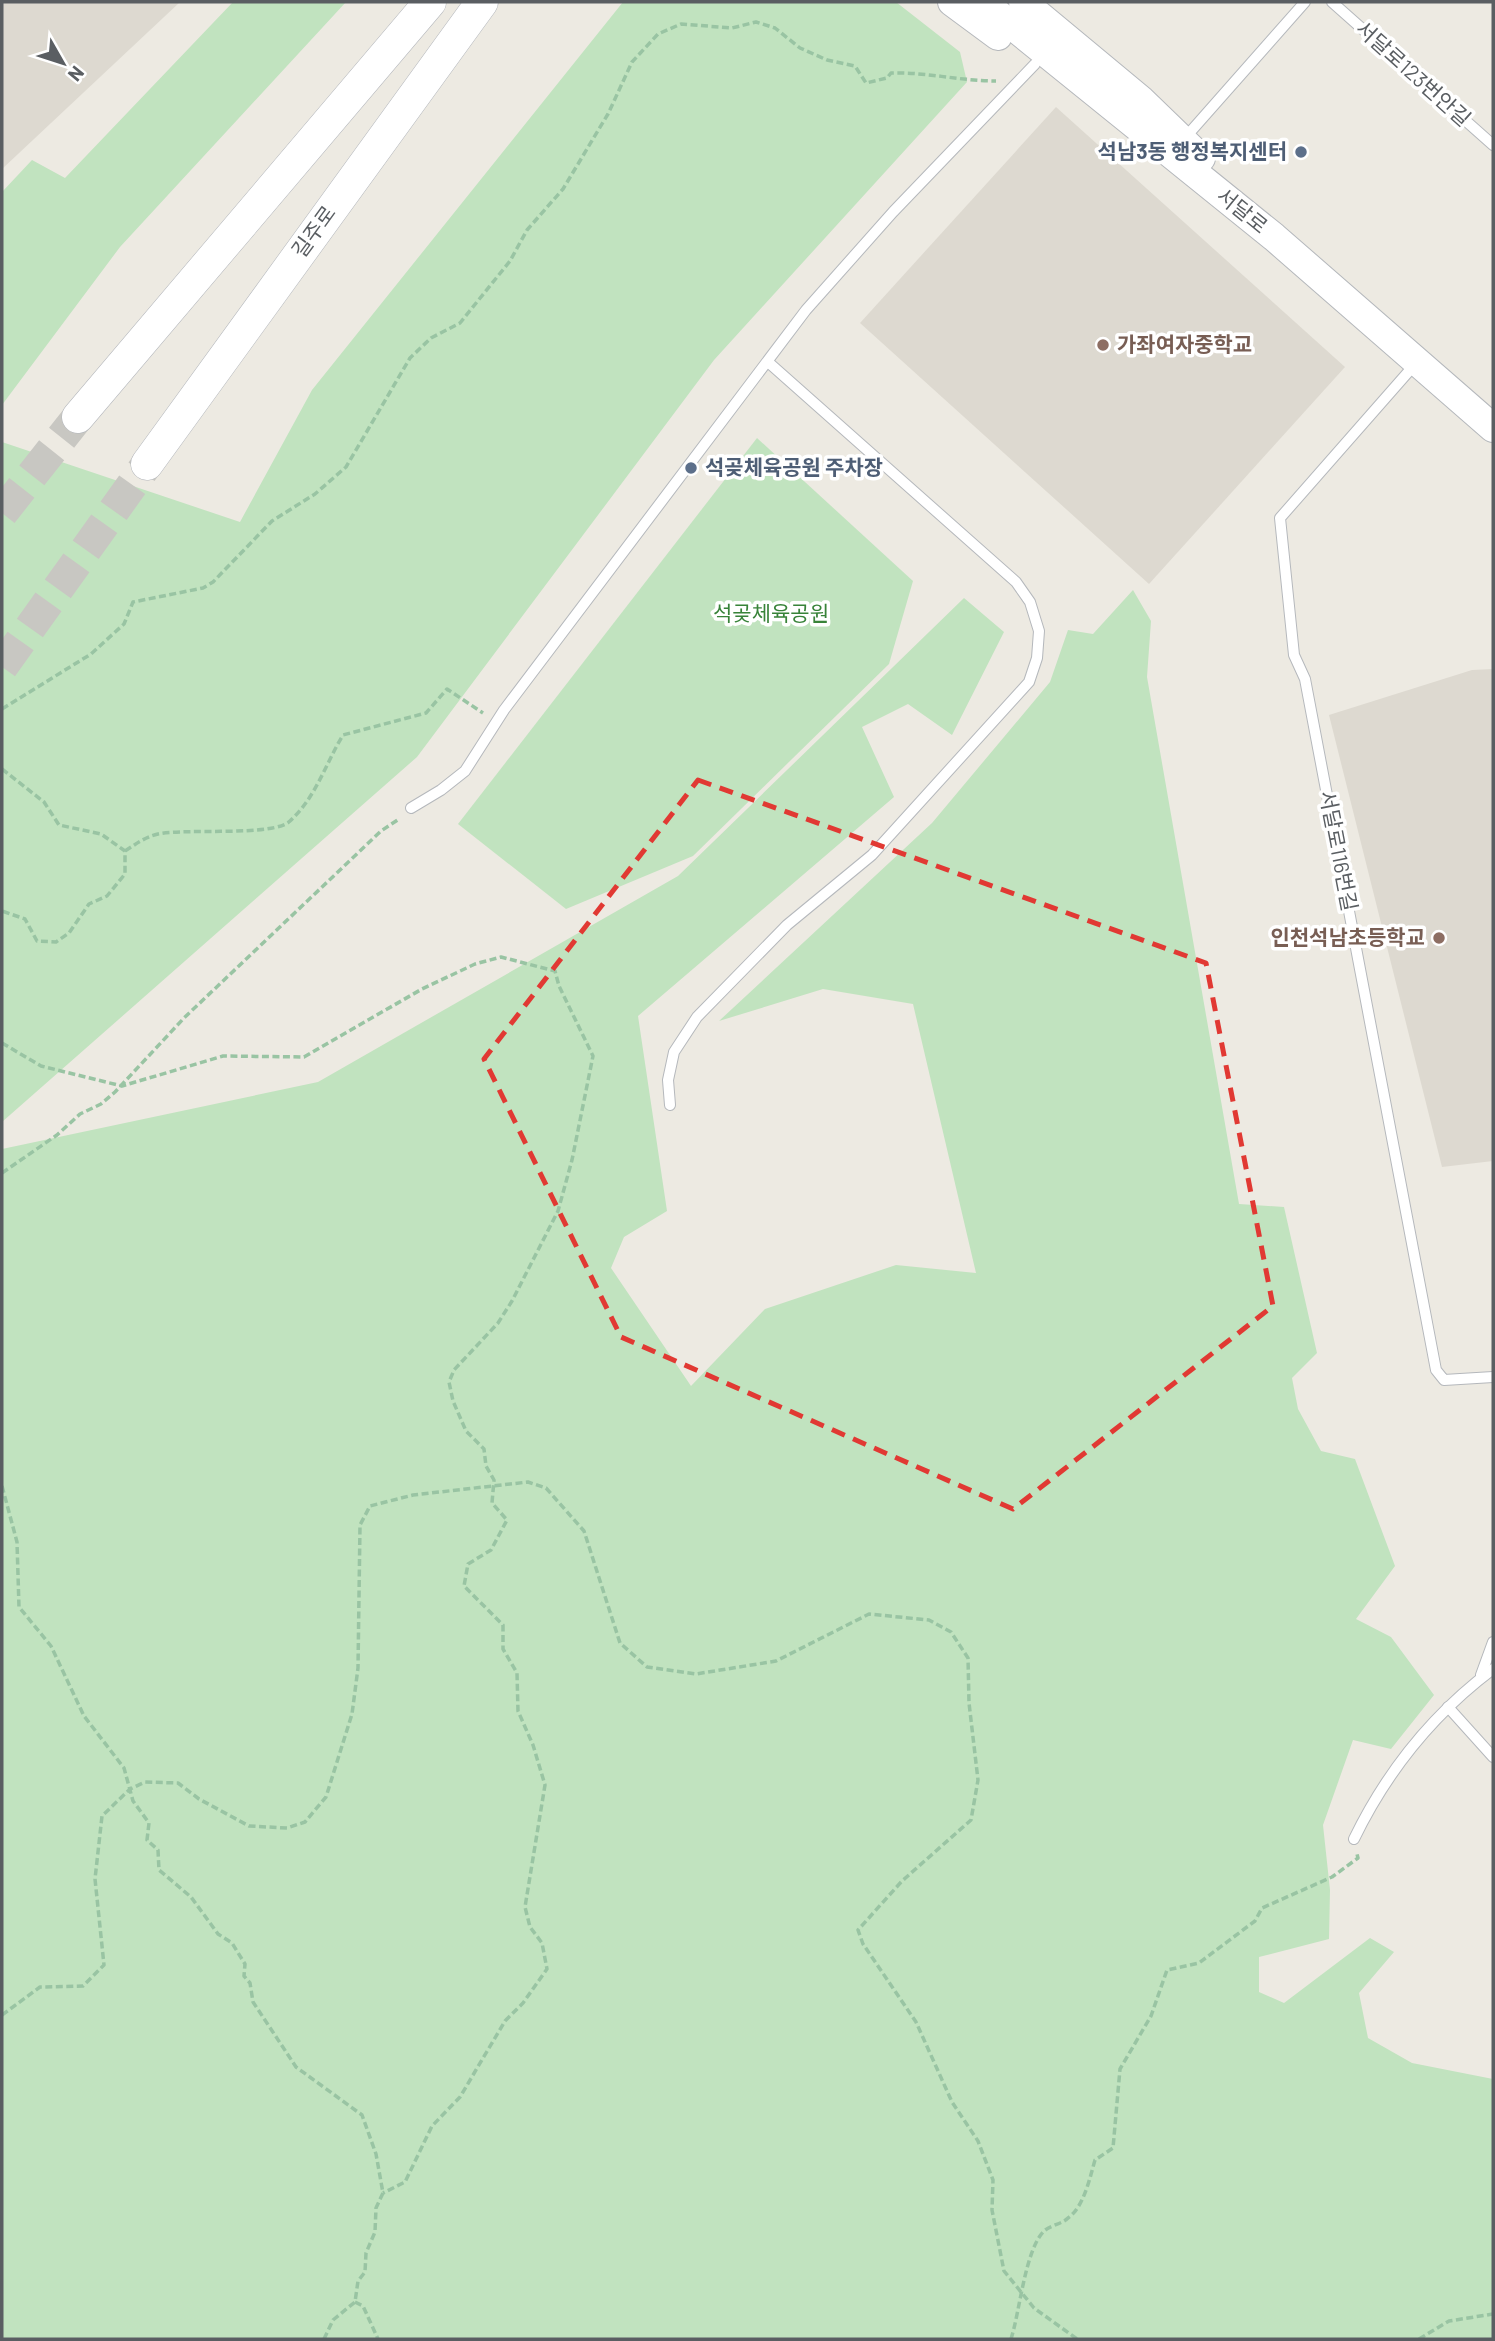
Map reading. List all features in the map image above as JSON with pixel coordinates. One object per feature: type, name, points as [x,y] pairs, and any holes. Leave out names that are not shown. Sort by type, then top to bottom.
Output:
[{"type":"main road","points":[[78,417],[430,2]]},
{"type":"main road","name":"길주로","points":[[147,464],[481,2]]},
{"type":"street","points":[[952,2],[1028,72],[1274,237]]},
{"type":"street","name":"서달로","points":[[983,2],[1274,237],[1493,428]]},
{"type":"street","points":[[1023,2],[1184,140],[1274,237]]},
{"type":"lane","points":[[1184,140],[1305,2]]},
{"type":"lane","name":"서달로123번안길","points":[[1332,2],[1493,145]]},
{"type":"lane","points":[[411,808],[441,790],[465,771],[495,722],[806,310],[893,212],[1028,72]]},
{"type":"lane","points":[[670,1105],[668,1080],[674,1052],[697,1017],[787,925],[872,855],[1029,682],[1037,659],[1039,631],[1030,602],[1016,582],[768,362]]},
{"type":"lane","name":"서달로116번길","points":[[1417,362],[1280,518],[1294,655],[1305,680],[1436,1370],[1444,1380],[1493,1377]]},
{"type":"lane","points":[[1479,1679],[1493,1642]]},
{"type":"lane","points":[[1354,1839],[1373,1800],[1421,1733],[1493,1669]]},
{"type":"lane","points":[[1448,1707],[1493,1757]]},
{"type":"path","points":[[2,709],[90,654],[124,625],[133,602],[203,588],[213,582],[272,521],[315,494],[346,467],[410,358],[431,338],[460,323],[510,261],[527,230],[563,189],[608,114],[632,62],[658,34],[681,24],[732,28],[756,22],[775,28],[800,48],[827,60],[855,66],[866,83],[887,78],[891,73],[922,72],[961,81],[1028,72]]},
{"type":"path","points":[[125,851],[144,838],[159,834],[195,830],[254,830],[288,824],[317,790],[343,736],[426,713],[447,689],[495,722]]},
{"type":"path","points":[[2,769],[44,802],[59,825],[101,834],[125,851]]},
{"type":"path","points":[[2,1173],[122,1086],[184,1018],[381,831],[411,808]]},
{"type":"path","points":[[2,911],[25,919],[37,941],[56,942],[69,933],[89,904],[107,896],[125,874],[125,851]]},
{"type":"path","points":[[2,1043],[41,1066],[122,1086],[223,1056],[256,1055],[286,1059],[304,1057],[422,989],[475,964],[501,957],[555,971],[559,986],[593,1056],[572,1160],[558,1211],[498,1323],[454,1370],[449,1382],[453,1401],[466,1431],[484,1449],[486,1466],[494,1485],[492,1503],[507,1520],[491,1549],[468,1564],[464,1586],[502,1625],[503,1649],[517,1673],[517,1711],[533,1745],[545,1785],[525,1907],[530,1927],[542,1943],[547,1969],[523,2003],[505,2021],[460,2097],[432,2126],[405,2182],[383,2193]]},
{"type":"path","points":[[2,2015],[40,1987],[83,1986],[104,1965],[95,1879],[102,1816],[130,1789],[145,1782],[178,1783],[249,1826],[287,1828],[305,1822],[326,1797],[352,1714],[358,1668],[356,1625],[360,1525],[370,1506],[413,1495],[528,1482],[546,1489],[566,1508],[589,1542],[620,1643],[647,1667],[696,1674],[776,1661],[869,1614],[929,1620],[951,1632],[968,1658],[969,1703],[978,1780],[971,1820],[902,1881],[858,1930],[863,1944],[916,2022],[952,2102],[978,2141],[993,2180],[992,2210],[1004,2271],[1023,2296],[1077,2339]]},
{"type":"path","points":[[2,1486],[17,1542],[19,1607],[51,1646],[84,1716],[124,1768],[133,1801],[149,1823],[147,1840],[158,1850],[159,1870],[191,1897],[218,1934],[232,1943],[245,1964],[244,1976],[250,1983],[253,2002],[296,2067],[362,2115],[376,2154],[383,2193],[376,2207],[375,2232],[366,2253],[365,2272],[358,2281],[355,2302],[333,2320],[324,2339]]},
{"type":"path","points":[[1011,2339],[1023,2296],[1026,2267],[1044,2231],[1070,2217],[1087,2188],[1095,2160],[1113,2148],[1120,2069],[1152,2016],[1167,1970],[1199,1964],[1255,1921],[1262,1908],[1332,1877],[1358,1858],[1354,1839]]},
{"type":"path","points":[[355,2302],[363,2306],[378,2339]]},
{"type":"path","points":[[1419,2339],[1449,2321],[1493,2314]]},
{"type":"highlighted area","points":[[698,780],[1206,963],[1273,1306],[1013,1509],[621,1337],[484,1059]]},
{"type":"shaded area","points":[[2,2],[180,2],[2,169]]},
{"type":"shaded area","name":"가좌여자중학교","points":[[1056,107],[1345,367],[1149,584],[860,323]]},
{"type":"shaded area","name":"인천석남초등학교","points":[[1493,669],[1493,1161],[1442,1167],[1329,715],[1472,670]]},
{"type":"green space","points":[[233,2],[346,2],[120,247],[2,405],[2,192],[32,160],[65,178]]},
{"type":"green space","points":[[623,2],[896,2],[960,52],[967,82],[714,360],[417,757],[2,1122],[2,442],[240,522],[312,390]]},
{"type":"green space","name":"석곶체육공원","points":[[757,438],[913,581],[889,664],[693,856],[566,909],[458,824]]},
{"type":"green space","points":[[1133,590],[1151,621],[1147,677],[1239,1204],[1284,1207],[1317,1353],[1292,1378],[1298,1409],[1321,1451],[1355,1459],[1395,1566],[1356,1619],[1391,1637],[1434,1695],[1391,1749],[1353,1740],[1323,1825],[1330,1890],[1329,1939],[1259,1957],[1259,1992],[1284,2003],[1370,1938],[1394,1952],[1359,1993],[1368,2038],[1412,2063],[1493,2079],[1493,2339],[2,2339],[2,1149],[318,1082],[678,876],[964,598],[1004,632],[952,735],[908,704],[862,727],[894,797],[638,1016],[667,1211],[624,1237],[611,1268],[691,1386],[765,1309],[896,1265],[976,1273],[913,1004],[823,989],[719,1021],[932,823],[1050,682],[1068,630],[1093,634]]},
{"type":"tunnel","points":[[2,513],[78,417]]},
{"type":"tunnel","points":[[2,667],[147,464]]},
{"type":"place","name":"석남3동 행정복지센터","points":[[1301,152]]},
{"type":"place","name":"가좌여자중학교","points":[[1103,345]]},
{"type":"place","name":"석곶체육공원 주차장","points":[[691,468]]},
{"type":"place","name":"인천석남초등학교","points":[[1439,938]]}]
